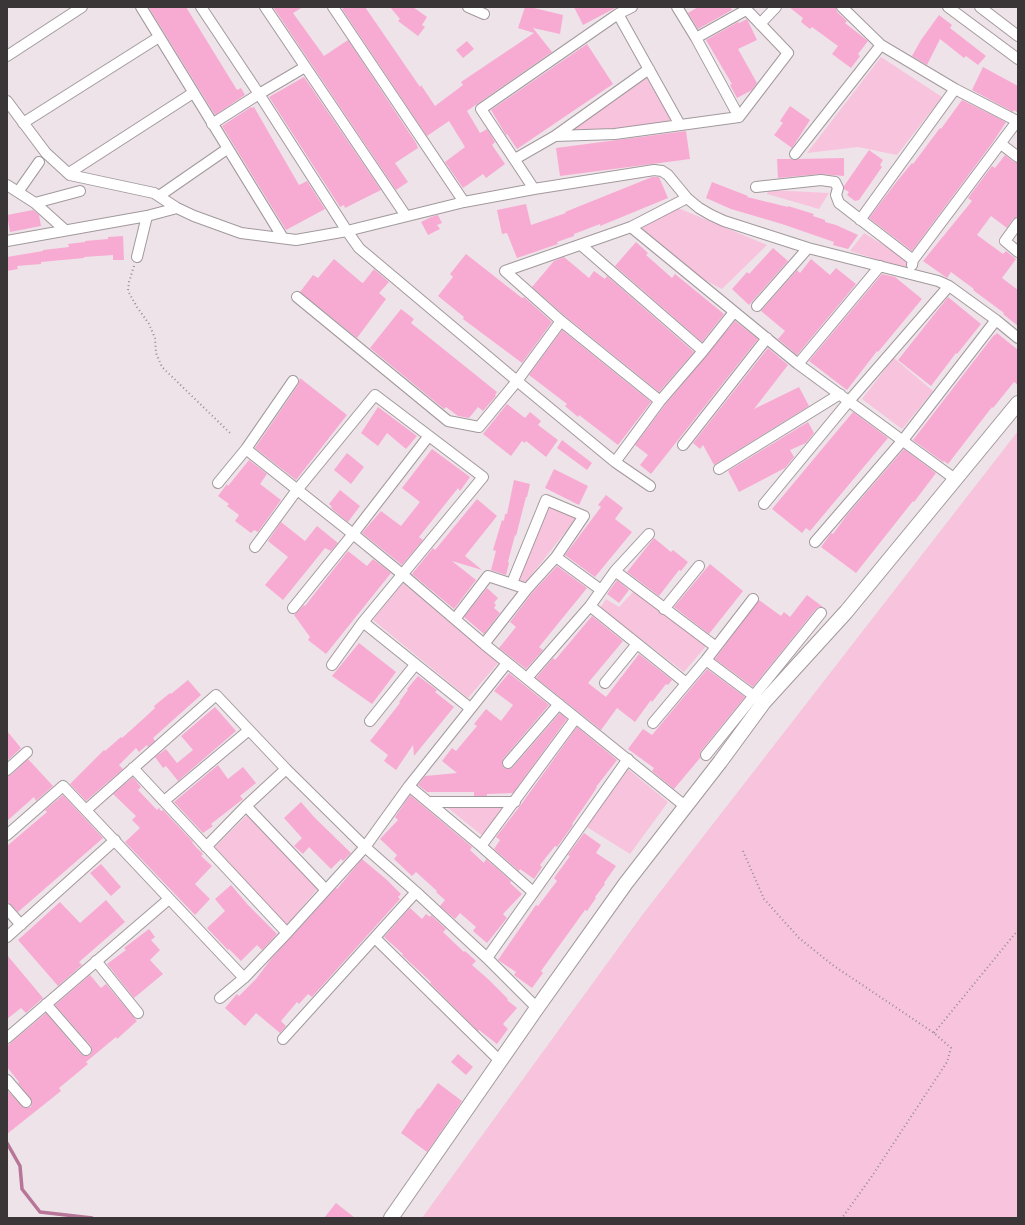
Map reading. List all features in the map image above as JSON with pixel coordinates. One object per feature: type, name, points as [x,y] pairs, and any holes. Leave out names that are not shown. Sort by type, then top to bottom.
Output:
[{"type":"street","points":[[7,56],[82,7]]},
{"type":"street","points":[[141,7],[283,238]]},
{"type":"street","points":[[201,7],[359,248],[516,381],[615,462],[650,486]]},
{"type":"street","points":[[265,7],[406,216]]},
{"type":"street","points":[[332,7],[464,202]]},
{"type":"street","points":[[468,7],[484,14]]},
{"type":"street","points":[[534,189],[515,158],[481,109],[618,14],[632,7]]},
{"type":"street","points":[[677,7],[696,38],[739,117]]},
{"type":"street","points":[[760,24],[776,7]]},
{"type":"street","points":[[842,7],[881,45],[955,89],[1018,121],[914,260],[909,274]]},
{"type":"street","points":[[948,7],[1018,59]]},
{"type":"street","points":[[980,7],[1018,36]]},
{"type":"street","points":[[555,136],[615,134],[739,117],[788,53],[745,8],[696,38]]},
{"type":"street","points":[[618,14],[680,125]]},
{"type":"street","points":[[23,123],[159,37]]},
{"type":"street","points":[[795,154],[881,45]]},
{"type":"street","points":[[212,124],[305,67]]},
{"type":"street","points":[[515,158],[555,136],[649,69]]},
{"type":"street","points":[[860,220],[955,89]]},
{"type":"street","points":[[69,173],[193,93]]},
{"type":"street","points":[[7,101],[46,153],[70,175],[154,194],[194,216],[241,233],[296,240],[347,231],[464,202],[654,170],[662,171],[668,175],[687,198],[699,208],[724,221],[808,248],[938,281],[949,286],[1018,338]]},
{"type":"street","points":[[1001,144],[1018,156]]},
{"type":"street","points":[[159,196],[227,149]]},
{"type":"street","points":[[18,192],[39,162]]},
{"type":"street","points":[[756,187],[832,180],[837,185],[836,196],[840,203],[860,220],[914,260]]},
{"type":"street","points":[[7,185],[35,203],[65,230]]},
{"type":"street","points":[[35,203],[80,191]]},
{"type":"street","points":[[660,401],[561,322],[505,271],[631,227],[687,198]]},
{"type":"street","points":[[7,241],[147,216],[177,208]]},
{"type":"street","points":[[137,257],[147,216]]},
{"type":"street","points":[[1018,223],[1005,241],[1018,252]]},
{"type":"street","points":[[631,227],[798,364],[955,479]]},
{"type":"street","points":[[581,245],[703,351]]},
{"type":"street","points":[[757,306],[808,248]]},
{"type":"street","points":[[798,364],[880,266]]},
{"type":"street","points":[[764,504],[849,401],[949,286]]},
{"type":"street","points":[[298,298],[448,421],[479,427],[561,322]]},
{"type":"street","points":[[615,462],[660,401],[734,312]]},
{"type":"street","points":[[815,542],[902,440],[996,320]]},
{"type":"street","points":[[683,445],[767,338]]},
{"type":"street","points":[[218,483],[246,449],[293,381]]},
{"type":"street","points":[[719,469],[840,394]]},
{"type":"street","points":[[255,547],[297,490],[375,395],[428,437],[483,477],[363,622],[332,665]]},
{"type":"street","points":[[706,754],[758,699],[846,612],[1018,403]]},
{"type":"street","points":[[293,608],[353,534],[428,437]]},
{"type":"street","points":[[246,449],[353,534],[507,663],[685,806]]},
{"type":"street","points":[[484,644],[556,557],[584,516],[546,500],[512,583]]},
{"type":"street","points":[[527,678],[590,606],[615,571],[649,534]]},
{"type":"street","points":[[556,557],[601,590]]},
{"type":"street","points":[[664,608],[699,566]]},
{"type":"street","points":[[615,571],[716,646]]},
{"type":"street","points":[[455,619],[488,576],[528,589]]},
{"type":"street","points":[[652,723],[706,660],[753,599]]},
{"type":"street","points":[[590,606],[686,683]]},
{"type":"street","points":[[391,1218],[537,1008],[626,883],[685,806],[758,699],[821,612]]},
{"type":"street","points":[[363,622],[470,708]]},
{"type":"street","points":[[605,683],[637,644]]},
{"type":"street","points":[[706,660],[758,699]]},
{"type":"street","points":[[220,998],[244,978],[365,848],[409,786],[507,663]]},
{"type":"street","points":[[370,721],[415,665]]},
{"type":"street","points":[[86,810],[216,695],[286,769],[365,848],[416,892],[487,958],[537,1008]]},
{"type":"street","points":[[508,763],[559,704]]},
{"type":"street","points":[[481,846],[576,718]]},
{"type":"street","points":[[164,801],[249,730]]},
{"type":"street","points":[[7,770],[28,752]]},
{"type":"street","points":[[487,958],[628,759]]},
{"type":"street","points":[[133,768],[287,933]]},
{"type":"street","points":[[206,847],[246,806],[286,769]]},
{"type":"street","points":[[7,835],[63,786],[244,978]]},
{"type":"street","points":[[409,786],[430,802],[533,892]]},
{"type":"street","points":[[430,802],[515,802]]},
{"type":"street","points":[[246,806],[326,890]]},
{"type":"street","points":[[7,937],[114,840]]},
{"type":"street","points":[[283,1039],[416,892]]},
{"type":"street","points":[[7,1038],[169,899]]},
{"type":"street","points":[[7,909],[21,925]]},
{"type":"street","points":[[375,938],[500,1061]]},
{"type":"street","points":[[96,961],[138,1013]]},
{"type":"street","points":[[46,1004],[86,1050]]},
{"type":"street","points":[[7,1080],[26,1102]]},
{"type":"path","points":[[137,257],[129,282],[128,291],[149,324],[155,338],[156,353],[162,367],[230,433]]},
{"type":"path","points":[[743,851],[764,899],[799,938],[834,966],[934,1033],[951,1048],[950,1056],[947,1062],[872,1176],[842,1218]]},
{"type":"path","points":[[934,1033],[1018,930]]},
{"type":"shaded area","points":[[881,57],[942,97],[897,155],[858,147],[807,153]]},
{"type":"shaded area","points":[[646,77],[672,121],[621,130],[562,134]]},
{"type":"shaded area","points":[[769,190],[829,193],[819,209],[767,194]]},
{"type":"shaded area","points":[[678,208],[767,245],[722,289],[701,278],[642,228]]},
{"type":"shaded area","points":[[864,233],[909,261],[905,268],[850,251]]},
{"type":"shaded area","points":[[894,358],[933,391],[902,429],[862,399]]},
{"type":"shaded area","points":[[1018,431],[1018,1218],[422,1218],[643,914]]},
{"type":"shaded area","points":[[548,505],[577,517],[526,582],[518,580]]},
{"type":"shaded area","points":[[403,583],[498,663],[468,698],[373,620]]},
{"type":"shaded area","points":[[634,591],[707,645],[684,672],[600,608],[606,599],[619,607]]},
{"type":"shaded area","points":[[628,769],[668,802],[630,854],[587,827]]},
{"type":"shaded area","points":[[443,804],[507,806],[484,837]]},
{"type":"shaded area","points":[[248,814],[318,888],[287,925],[215,847]]},
{"type":"building","points":[[186,7],[237,90],[241,88],[245,95],[215,115],[149,8]]},
{"type":"building","points":[[273,7],[303,7],[293,13],[324,56],[348,40],[416,143],[418,148],[395,163],[408,182],[396,190]]},
{"type":"building","points":[[346,7],[365,7],[420,87],[421,85],[435,106],[463,85],[461,82],[534,33],[518,28],[525,7],[563,15],[560,34],[533,28],[552,52],[467,111],[480,133],[487,129],[495,142],[492,145],[505,164],[486,178],[483,174],[463,188],[445,162],[465,147],[449,121],[427,136],[342,9]]},
{"type":"building","points":[[390,7],[413,7],[427,17],[422,25],[425,27],[418,36],[398,21],[400,19]]},
{"type":"building","points":[[574,7],[617,7],[583,25]]},
{"type":"building","points":[[698,7],[730,7],[732,10],[698,29],[688,13]]},
{"type":"building","points":[[789,7],[836,7],[837,12],[847,21],[845,23],[868,41],[858,54],[860,56],[851,68],[832,54],[838,46],[812,27],[810,29],[801,22],[803,18]]},
{"type":"building","points":[[939,15],[952,25],[950,28],[986,56],[978,65],[966,56],[964,58],[940,39],[927,65],[912,56],[921,40]]},
{"type":"building","points":[[747,19],[757,40],[738,49],[757,83],[752,90],[737,98],[730,85],[732,84],[706,40],[738,22],[739,23]]},
{"type":"building","points":[[467,41],[474,49],[463,58],[456,50]]},
{"type":"building","points":[[587,44],[613,84],[517,149],[507,134],[506,135],[491,110]]},
{"type":"building","points":[[983,67],[1018,86],[1018,113],[1014,110],[1013,112],[972,90]]},
{"type":"building","points":[[304,77],[381,190],[345,208],[344,205],[340,207],[269,97]]},
{"type":"building","points":[[962,100],[1006,122],[993,142],[912,251],[869,218],[940,128],[941,129]]},
{"type":"building","points":[[790,106],[810,120],[792,148],[774,135],[783,123],[780,121]]},
{"type":"building","points":[[251,107],[254,107],[299,185],[307,181],[325,209],[286,230],[222,126]]},
{"type":"building","points":[[686,131],[690,159],[560,176],[556,148]]},
{"type":"building","points":[[869,150],[883,160],[880,165],[882,167],[859,200],[855,201],[847,195],[849,192],[844,189],[844,186]]},
{"type":"building","points":[[1005,155],[1014,162],[1018,163],[1018,216],[1013,219],[1007,228],[991,216],[977,235],[1003,254],[1006,251],[1016,259],[1002,278],[1018,290],[1018,326],[1003,314],[1004,313],[951,272],[947,278],[923,261],[972,201],[968,198],[992,166],[995,168]]},
{"type":"building","points":[[844,158],[844,176],[820,174],[778,178],[777,159],[794,160]]},
{"type":"building","points":[[652,177],[659,177],[668,198],[600,226],[600,224],[574,234],[574,236],[557,242],[558,244],[517,258],[507,233],[502,234],[497,210],[526,204],[531,225],[566,213],[565,212]]},
{"type":"building","points":[[712,182],[748,196],[747,197],[788,206],[814,214],[813,216],[825,220],[825,222],[836,225],[858,235],[848,249],[833,245],[834,242],[782,224],[731,209],[706,198]]},
{"type":"building","points":[[33,210],[39,215],[41,226],[10,232],[7,215]]},
{"type":"building","points":[[438,215],[442,223],[437,225],[440,229],[428,235],[421,222]]},
{"type":"building","points":[[123,236],[124,260],[113,260],[113,255],[84,257],[41,262],[41,264],[17,266],[18,269],[7,271],[7,257],[69,247],[68,244]]},
{"type":"building","points":[[636,242],[648,253],[646,255],[672,278],[675,274],[724,314],[702,342],[615,266]]},
{"type":"building","points":[[773,248],[788,261],[749,305],[732,289],[747,272],[749,274]]},
{"type":"building","points":[[466,254],[522,298],[524,297],[552,322],[522,363],[463,319],[464,317],[438,296],[453,277],[450,274]]},
{"type":"building","points":[[564,257],[589,278],[594,271],[605,279],[607,276],[694,352],[659,392],[565,316],[532,287],[554,261]]},
{"type":"building","points":[[334,259],[363,283],[374,269],[389,282],[379,293],[386,299],[357,338],[300,292],[313,275],[318,278]]},
{"type":"building","points":[[811,259],[830,275],[836,268],[856,284],[797,355],[778,339],[785,331],[761,311],[797,270],[800,273]]},
{"type":"building","points":[[882,274],[895,277],[922,299],[878,352],[877,351],[847,390],[809,361]]},
{"type":"building","points":[[948,297],[981,324],[957,354],[956,353],[931,386],[898,360]]},
{"type":"building","points":[[401,309],[414,319],[411,323],[497,392],[495,395],[496,396],[483,411],[478,407],[469,418],[458,416],[446,407],[444,409],[370,348]]},
{"type":"building","points":[[735,321],[758,339],[651,474],[640,465],[648,455],[635,445],[665,405]]},
{"type":"building","points":[[562,330],[651,402],[618,445],[579,415],[578,417],[565,406],[567,404],[529,375]]},
{"type":"building","points":[[997,333],[1018,350],[1018,385],[1014,382],[993,408],[992,407],[948,464],[913,440]]},
{"type":"building","points":[[768,348],[788,365],[754,409],[799,387],[809,406],[714,465],[703,445],[700,449],[693,443]]},
{"type":"building","points":[[300,378],[347,415],[296,480],[255,448],[298,385]]},
{"type":"building","points":[[507,404],[525,418],[530,412],[541,421],[538,425],[558,440],[546,457],[526,441],[525,443],[522,441],[511,456],[483,434]]},
{"type":"building","points":[[378,407],[417,436],[406,449],[387,433],[378,446],[361,433]]},
{"type":"building","points":[[853,412],[888,438],[810,531],[806,528],[802,533],[772,509]]},
{"type":"building","points":[[808,422],[814,433],[806,443],[790,450],[794,457],[785,468],[739,492],[728,471]]},
{"type":"building","points":[[562,440],[592,463],[587,470],[557,448]]},
{"type":"building","points":[[432,449],[470,477],[460,491],[458,488],[419,537],[423,540],[402,565],[362,533],[381,511],[401,526],[420,502],[402,488]]},
{"type":"building","points":[[904,449],[936,473],[856,573],[821,547],[831,533],[833,534],[847,515]]},
{"type":"building","points":[[347,453],[364,467],[351,484],[334,470]]},
{"type":"building","points":[[249,460],[267,474],[260,484],[281,500],[258,532],[254,530],[251,533],[235,521],[239,515],[227,506],[229,504],[218,496]]},
{"type":"building","points":[[554,469],[588,486],[579,505],[545,488]]},
{"type":"building","points":[[514,480],[530,484],[516,536],[515,535],[506,575],[491,570],[496,551],[493,550],[502,520],[504,521],[505,514],[507,514]]},
{"type":"building","points":[[340,490],[360,506],[348,522],[331,508],[332,507],[329,504]]},
{"type":"building","points":[[606,495],[623,508],[615,519],[632,532],[595,577],[565,555],[601,507],[598,505]]},
{"type":"building","points":[[477,499],[497,516],[465,556],[482,570],[452,561],[476,580],[454,609],[412,574],[433,548],[435,550]]},
{"type":"building","points":[[281,522],[305,541],[317,526],[338,543],[331,551],[325,548],[283,600],[265,585],[288,557],[268,541]]},
{"type":"building","points":[[654,538],[671,552],[673,550],[688,562],[681,571],[679,570],[659,596],[627,572]]},
{"type":"building","points":[[348,551],[367,566],[373,559],[391,573],[326,654],[308,640],[310,637],[294,615],[304,605],[305,606]]},
{"type":"building","points":[[710,564],[743,591],[709,634],[674,607]]},
{"type":"building","points":[[557,566],[587,588],[539,647],[543,650],[526,669],[499,648],[516,627],[510,622],[532,593]]},
{"type":"building","points":[[617,580],[629,590],[619,603],[607,594]]},
{"type":"building","points":[[487,588],[498,598],[494,603],[496,605],[494,608],[500,613],[484,634],[464,617]]},
{"type":"building","points":[[807,595],[823,607],[816,609],[753,687],[715,659],[759,600],[781,616],[784,612],[790,617]]},
{"type":"building","points":[[592,616],[623,641],[588,683],[606,697],[639,654],[672,680],[668,685],[666,684],[652,702],[651,700],[635,722],[617,708],[601,730],[536,678],[553,658],[555,660]]},
{"type":"building","points":[[359,643],[396,672],[372,704],[332,676]]},
{"type":"building","points":[[707,669],[745,697],[701,751],[700,758],[674,789],[652,771],[654,768],[628,749],[643,729],[652,735]]},
{"type":"building","points":[[509,673],[549,705],[503,759],[502,765],[504,768],[510,769],[513,767],[560,713],[567,719],[513,793],[474,796],[474,792],[427,792],[418,785],[425,776],[457,773],[442,761],[452,748],[456,751],[477,726],[474,724],[486,709],[501,721],[513,705],[494,691]]},
{"type":"building","points":[[418,676],[437,690],[435,692],[454,707],[414,756],[413,745],[396,770],[384,761],[388,755],[370,741],[400,703],[399,702],[408,690],[407,689]]},
{"type":"building","points":[[188,680],[201,695],[153,738],[155,741],[148,747],[147,745],[139,752],[136,748],[119,765],[123,769],[86,801],[70,784],[104,750],[105,751],[121,737],[122,738],[155,708],[154,706]]},
{"type":"building","points":[[215,707],[236,731],[178,781],[166,766],[163,768],[155,757],[166,749],[177,763],[193,750],[181,736]]},
{"type":"building","points":[[577,727],[617,760],[596,787],[572,824],[573,825],[557,847],[555,846],[540,865],[542,867],[534,879],[520,869],[519,871],[494,849],[500,840],[496,837]]},
{"type":"building","points":[[7,731],[21,748],[7,761]]},
{"type":"building","points":[[28,759],[53,786],[36,801],[34,797],[7,821],[7,776],[11,775]]},
{"type":"building","points":[[218,765],[228,779],[243,767],[256,783],[240,796],[243,799],[211,824],[213,826],[203,833],[174,802]]},
{"type":"building","points":[[133,777],[141,787],[138,790],[157,810],[159,808],[161,811],[163,810],[203,854],[201,856],[212,866],[195,884],[210,899],[195,915],[125,842],[140,828],[132,820],[136,816],[113,794]]},
{"type":"building","points":[[63,795],[103,838],[18,912],[7,901],[7,846],[47,812],[45,810]]},
{"type":"building","points":[[410,795],[472,847],[470,850],[484,863],[486,859],[511,881],[510,883],[522,894],[503,914],[507,918],[487,943],[473,931],[476,927],[460,913],[455,919],[440,906],[445,900],[436,892],[437,891],[416,872],[412,876],[394,859],[397,855],[380,839],[398,820],[395,817]]},
{"type":"building","points":[[301,802],[314,817],[351,853],[343,861],[341,859],[331,869],[309,847],[303,854],[294,846],[302,838],[284,818]]},
{"type":"building","points":[[584,833],[601,845],[596,853],[616,866],[587,911],[585,910],[541,971],[543,973],[532,988],[514,975],[516,972],[498,960],[536,905],[538,906],[557,881],[554,878]]},
{"type":"building","points":[[362,859],[401,894],[398,897],[400,899],[312,997],[308,994],[299,1004],[297,1002],[281,1021],[286,1026],[280,1033],[256,1013],[245,1026],[225,1008],[237,994],[239,996],[256,979],[271,959],[336,888],[337,889]]},
{"type":"building","points":[[101,864],[121,887],[111,896],[90,873]]},
{"type":"building","points":[[231,885],[248,905],[277,934],[262,950],[257,945],[241,961],[207,928],[225,911],[215,899]]},
{"type":"building","points":[[106,900],[125,922],[79,962],[82,965],[58,986],[18,940],[60,902],[80,923]]},
{"type":"building","points":[[410,908],[422,919],[426,914],[430,917],[431,915],[446,929],[443,932],[476,961],[472,965],[517,1008],[503,1024],[508,1029],[497,1044],[479,1030],[478,1031],[430,983],[431,982],[402,955],[403,954],[384,937]]},
{"type":"building","points":[[149,929],[155,937],[151,940],[160,950],[150,960],[163,974],[134,998],[107,964],[126,950],[124,948]]},
{"type":"building","points":[[7,955],[43,998],[26,1013],[21,1008],[7,1019]]},
{"type":"building","points":[[90,975],[101,988],[106,984],[137,1021],[117,1039],[116,1037],[86,1062],[88,1064],[59,1088],[61,1091],[7,1134],[7,1092],[8,1091],[24,1108],[31,1107],[32,1101],[7,1067],[7,1046],[46,1013],[81,1054],[84,1056],[90,1055],[92,1052],[91,1046],[55,1005]]},
{"type":"building","points":[[458,1054],[473,1067],[466,1075],[451,1062]]},
{"type":"building","points":[[438,1083],[462,1101],[427,1152],[401,1133],[418,1108],[419,1109]]},
{"type":"building","points":[[336,1203],[355,1218],[324,1218]]},
{"type":"waterway","points":[[7,1143],[20,1166],[22,1189],[40,1212],[92,1218]]}]
